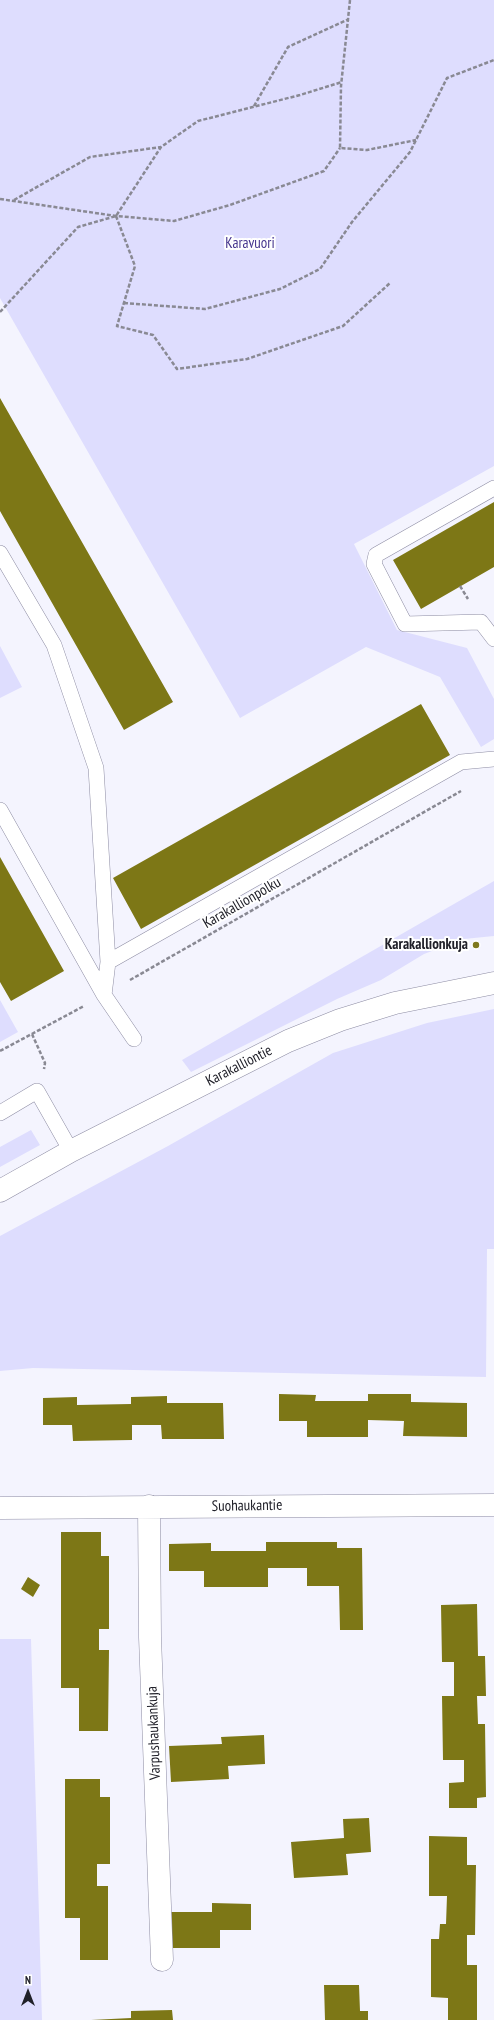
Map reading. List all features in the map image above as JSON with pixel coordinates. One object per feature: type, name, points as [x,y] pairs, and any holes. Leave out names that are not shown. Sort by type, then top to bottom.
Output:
[{"type":"street","name":"Karakalliontie","points":[[0,1191],[71,1151],[288,1040],[320,1027],[395,1003],[494,983]]},
{"type":"street","name":"Suohaukantie","points":[[0,1508],[494,1505]]},
{"type":"street","name":"Varpushaukankuja","points":[[149,1506],[150,1637],[162,1960]]},
{"type":"lane","points":[[494,488],[376,555],[374,564],[405,624],[481,622],[494,639]]},
{"type":"lane","points":[[0,553],[54,645],[96,768],[108,962],[104,995]]},
{"type":"lane","points":[[108,962],[461,762],[494,759]]},
{"type":"lane","points":[[0,810],[104,995],[134,1039]]},
{"type":"lane","points":[[0,1113],[37,1091],[71,1151]]},
{"type":"path","points":[[0,199],[116,216],[174,221],[230,205],[324,171],[340,148],[342,82],[350,0]]},
{"type":"path","points":[[254,106],[288,47],[349,19]]},
{"type":"path","points":[[124,303],[205,309],[280,289],[320,269],[352,222],[410,152],[447,78],[494,60]]},
{"type":"path","points":[[0,312],[78,227],[116,216],[161,147],[198,121],[342,82]]},
{"type":"path","points":[[340,148],[367,150],[416,140]]},
{"type":"path","points":[[13,200],[90,157],[161,147]]},
{"type":"path","points":[[116,216],[135,266],[117,326],[153,335],[177,369],[247,359],[343,326],[390,283]]},
{"type":"path","name":"Karakallionpolku","points":[[0,1051],[104,995],[464,790]]},
{"type":"path","points":[[32,1034],[45,1063],[37,1091]]},
{"type":"green space","name":"Karavuori","points":[[0,0],[494,0],[494,466],[354,544],[397,630],[467,648],[494,699],[494,739],[481,747],[440,677],[366,647],[240,718],[0,298]]},
{"type":"green space","points":[[0,646],[22,687],[0,698]]},
{"type":"green space","points":[[494,881],[494,936],[464,939],[424,954],[381,980],[337,999],[191,1072],[182,1060]]},
{"type":"green space","points":[[0,1000],[18,1032],[0,1042]]},
{"type":"green space","points":[[494,1009],[494,1249],[487,1249],[486,1377],[33,1368],[0,1371],[0,1236],[168,1146],[333,1053],[427,1023]]},
{"type":"green space","points":[[31,1130],[40,1145],[0,1167],[0,1147]]},
{"type":"green space","points":[[0,1639],[31,1639],[42,2020],[0,2020]]},
{"type":"building","points":[[0,398],[173,702],[124,730],[0,511]]},
{"type":"building","points":[[494,502],[494,567],[421,609],[393,560]]},
{"type":"building","points":[[421,704],[450,755],[141,929],[113,878]]},
{"type":"building","points":[[0,857],[64,971],[11,1001],[0,982]]},
{"type":"building","points":[[279,1394],[316,1395],[315,1401],[368,1401],[368,1394],[411,1394],[411,1402],[467,1403],[467,1437],[403,1436],[404,1421],[368,1420],[368,1437],[307,1437],[307,1421],[279,1421]]},
{"type":"building","points":[[167,1396],[167,1403],[223,1403],[224,1439],[162,1439],[161,1425],[132,1425],[132,1440],[73,1441],[72,1425],[43,1425],[43,1398],[77,1397],[77,1405],[131,1404],[131,1397]]},
{"type":"building","points":[[61,1532],[101,1532],[101,1556],[109,1556],[109,1629],[99,1629],[99,1650],[109,1650],[108,1731],[79,1731],[79,1688],[61,1688]]},
{"type":"building","points":[[266,1542],[337,1542],[337,1548],[362,1548],[363,1630],[340,1630],[339,1586],[307,1586],[307,1568],[268,1568],[268,1587],[204,1587],[204,1571],[169,1571],[169,1544],[211,1543],[211,1551],[266,1551]]},
{"type":"building","points":[[28,1577],[40,1585],[33,1597],[21,1589]]},
{"type":"building","points":[[477,1604],[478,1656],[485,1656],[486,1696],[477,1696],[478,1724],[485,1724],[486,1797],[477,1798],[477,1808],[449,1808],[449,1783],[464,1782],[464,1760],[443,1760],[442,1696],[454,1696],[454,1662],[442,1662],[441,1605]]},
{"type":"building","points":[[264,1735],[265,1764],[228,1766],[229,1779],[171,1782],[169,1746],[222,1744],[221,1737]]},
{"type":"building","points":[[65,1779],[100,1779],[100,1797],[110,1797],[110,1864],[97,1864],[97,1886],[108,1886],[108,1960],[80,1960],[80,1918],[65,1918]]},
{"type":"building","points":[[369,1818],[371,1852],[346,1854],[348,1875],[294,1878],[291,1842],[344,1838],[343,1819]]},
{"type":"building","points":[[429,1836],[467,1837],[467,1865],[476,1865],[475,1935],[467,1935],[467,1965],[477,1965],[477,2020],[448,2020],[448,1998],[431,1997],[431,1939],[439,1939],[440,1924],[446,1924],[447,1896],[429,1896]]},
{"type":"building","points":[[212,1903],[251,1904],[251,1930],[220,1930],[220,1948],[169,1948],[169,1912],[212,1912]]},
{"type":"building","points":[[324,1985],[359,1985],[360,2011],[368,2011],[368,2020],[325,2020]]},
{"type":"building","points":[[172,2010],[173,2020],[91,2020],[131,2018],[131,2011]]},
{"type":"place","name":"Karakallionkuja","points":[[476,945]]}]
